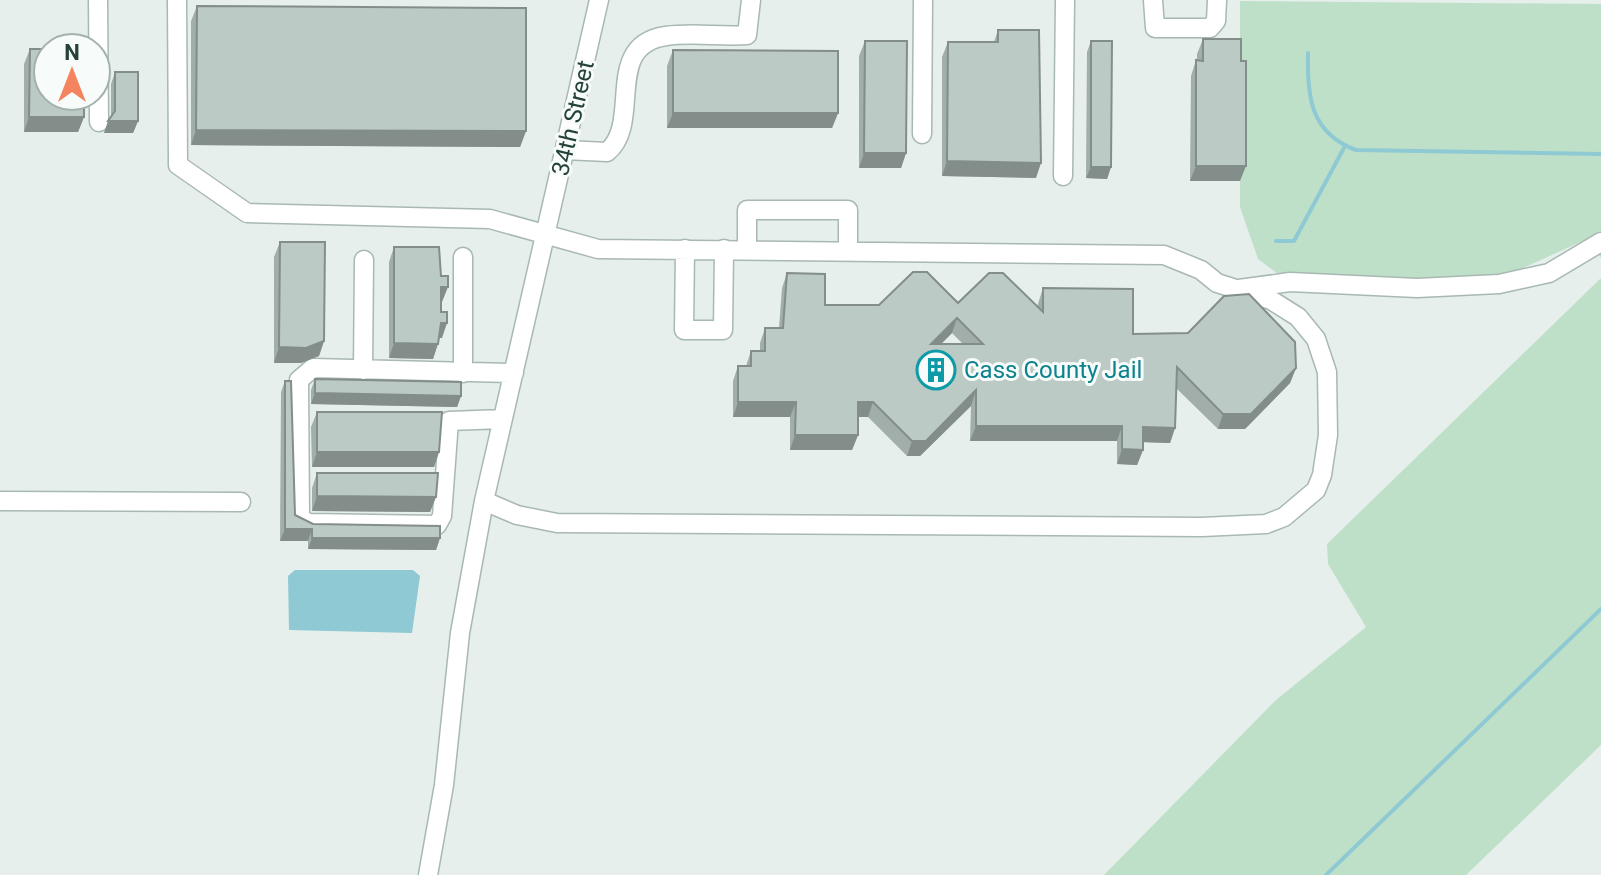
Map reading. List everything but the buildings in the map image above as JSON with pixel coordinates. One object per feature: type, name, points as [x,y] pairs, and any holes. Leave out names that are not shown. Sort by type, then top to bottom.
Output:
[{"type":"street","points":[[98,0],[99,122]]},
{"type":"street","points":[[177,0],[178,165],[247,213],[490,219],[598,249],[1164,255],[1201,270],[1217,283],[1271,300],[1298,317],[1316,339],[1327,372],[1328,435],[1322,475],[1316,490],[1284,517],[1266,524],[1023,527],[557,523],[517,515],[484,501]]},
{"type":"street","name":"34th Street","points":[[428,875],[444,785],[449,705],[484,501],[599,0]]},
{"type":"street","points":[[565,150],[607,152],[617,144],[622,131],[623,91],[632,57],[646,42],[665,36],[747,35],[751,0]]},
{"type":"street","points":[[922,134],[923,0]]},
{"type":"street","points":[[1063,176],[1065,0]]},
{"type":"street","points":[[1153,0],[1155,28],[1177,31],[1210,28],[1216,21],[1217,0]]},
{"type":"street","points":[[747,250],[747,210],[848,210],[848,251]]},
{"type":"street","points":[[1236,290],[1256,284],[1290,282],[1417,288],[1499,284],[1549,273],[1601,242]]},
{"type":"street","points":[[685,249],[684,330],[723,330],[724,249]]},
{"type":"street","points":[[463,257],[463,373]]},
{"type":"street","points":[[363,370],[364,260]]},
{"type":"street","points":[[503,419],[449,421],[442,516],[437,525],[309,523],[300,519],[299,380],[313,368],[514,373]]},
{"type":"street","points":[[0,501],[241,502]]},
{"type":"green space","points":[[1240,1],[1601,4],[1601,258],[1587,239],[1512,273],[1449,280],[1278,274],[1258,259],[1240,207]]},
{"type":"green space","points":[[1601,278],[1601,745],[1466,875],[1104,875],[1276,700],[1366,627],[1328,564],[1327,544]]},
{"type":"water","points":[[295,570],[413,570],[420,576],[412,633],[289,630],[288,576]]},
{"type":"waterway","points":[[1308,53],[1314,111],[1329,134],[1356,150],[1601,154]]},
{"type":"waterway","points":[[1276,241],[1294,241],[1345,146]]},
{"type":"waterway","points":[[1326,875],[1601,609]]},
{"type":"place","name":"Cass County Jail","points":[[936,370]]}]
